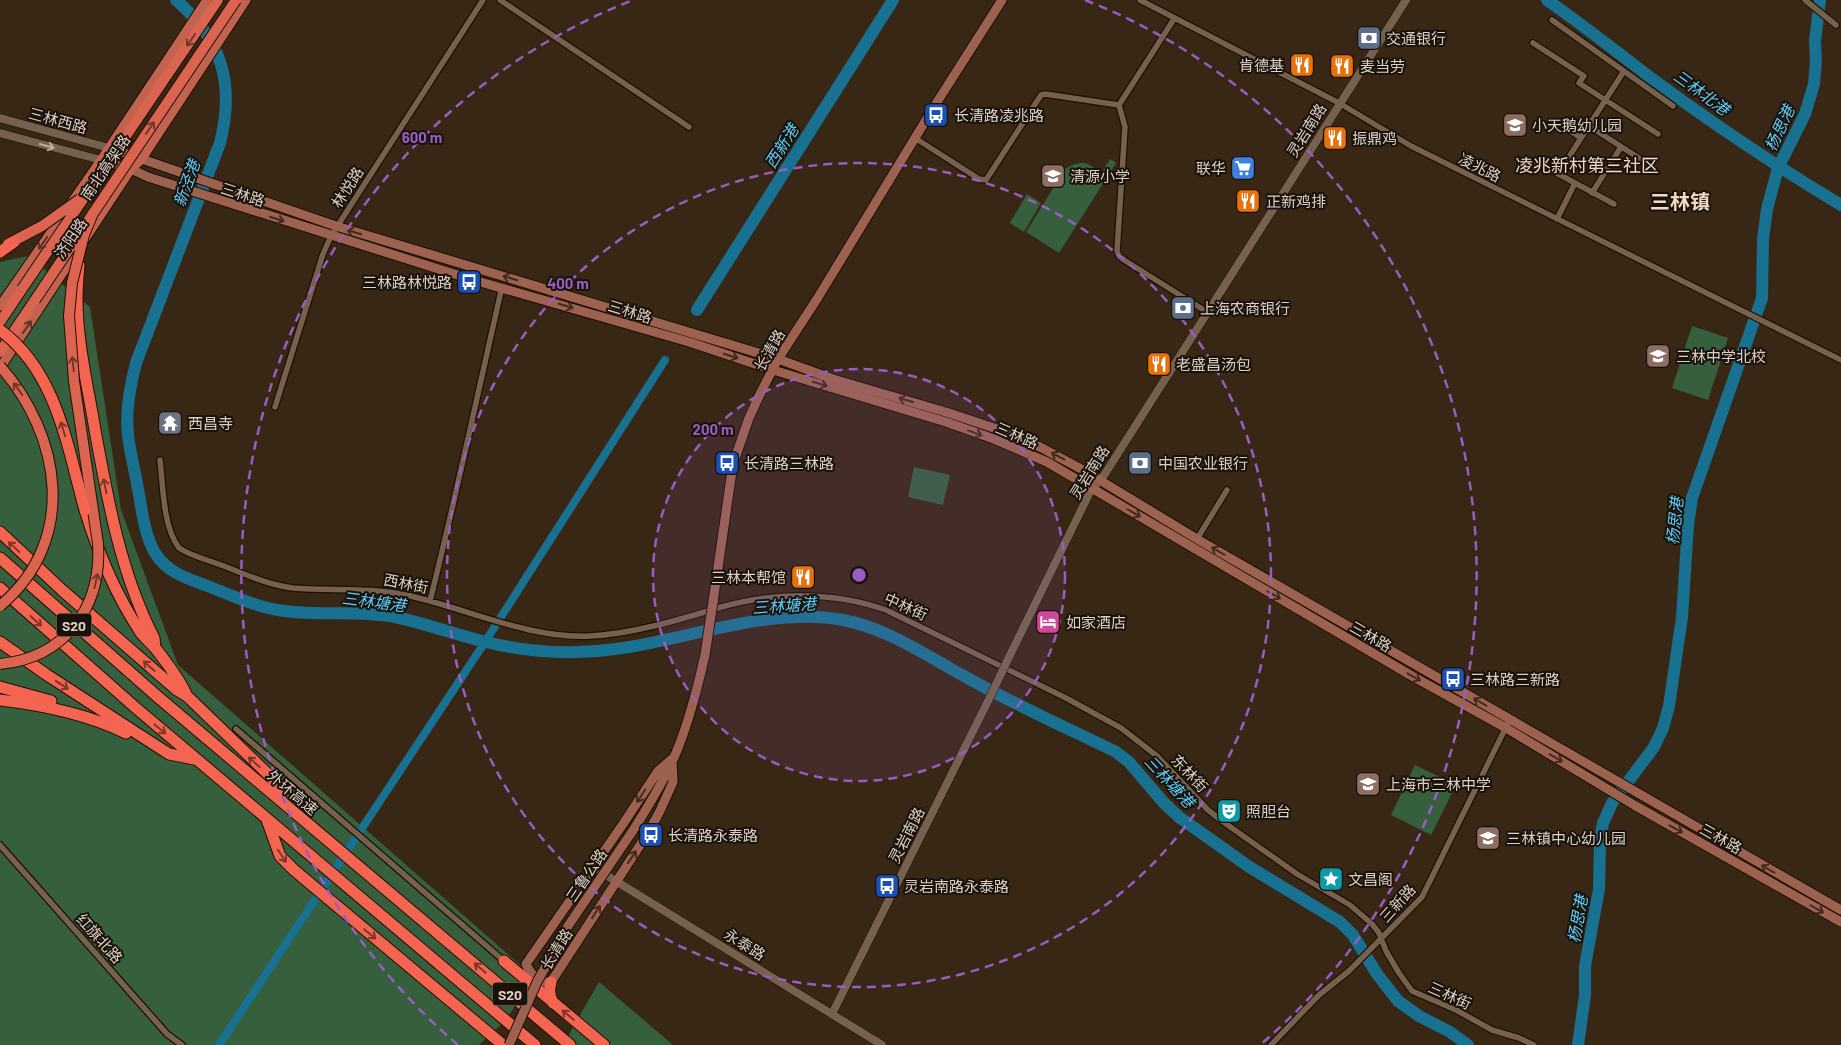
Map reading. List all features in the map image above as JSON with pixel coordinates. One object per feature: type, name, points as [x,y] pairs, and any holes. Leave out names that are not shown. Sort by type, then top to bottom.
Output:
[{"type":"highway","name":"南北高架路","points":[[0,322],[218,0]]},
{"type":"highway","name":"南北高架路","points":[[0,352],[236,0]]},
{"type":"highway","points":[[0,252],[42,226],[87,194]]},
{"type":"highway","points":[[0,664],[18,662],[34,656],[66,636],[79,621],[89,604],[98,575],[97,533],[78,413],[69,316],[72,284],[84,235],[93,213]]},
{"type":"highway","points":[[0,247],[14,242]]},
{"type":"highway","points":[[80,250],[77,298],[81,348],[105,487],[131,585],[154,638],[155,648]]},
{"type":"highway","points":[[0,330],[15,342],[32,361],[51,396],[66,439],[96,545],[111,580],[147,642],[155,648],[182,685],[187,696]]},
{"type":"highway","points":[[0,367],[24,397],[41,429],[50,461],[54,495],[48,531],[40,554],[20,586],[0,606]]},
{"type":"highway","points":[[0,532],[98,623],[177,690],[187,696],[273,779],[281,801]]},
{"type":"highway","name":"外环高速","points":[[0,558],[150,691],[570,1045]]},
{"type":"highway","name":"S20","points":[[0,588],[136,708],[535,1045]]},
{"type":"highway","points":[[0,642],[169,754],[196,759]]},
{"type":"highway","points":[[0,688],[75,708],[87,718]]},
{"type":"highway","points":[[3,701],[45,707],[87,718],[148,741]]},
{"type":"highway","points":[[266,818],[280,856],[310,884],[503,1045]]},
{"type":"highway","points":[[504,961],[604,1045]]},
{"type":"highway","points":[[551,982],[549,989],[553,1003]]},
{"type":"highway","points":[[484,1029],[492,1045]]},
{"type":"main road","name":"济阳路","points":[[0,306],[101,160],[207,0]]},
{"type":"main road","name":"济阳路","points":[[0,367],[131,170],[141,160],[246,0]]},
{"type":"main road","name":"长清路","points":[[634,829],[658,789],[678,749],[705,655],[715,605],[733,464],[749,418],[778,359],[1002,0]]},
{"type":"main road","name":"三林路","points":[[109,148],[336,226],[778,359],[833,379],[950,413],[1003,431],[1042,448],[1101,480],[1197,539],[1841,910]]},
{"type":"main road","name":"三林路","points":[[101,160],[331,236],[689,342],[773,370],[946,422],[1047,462],[1412,676],[1506,728],[1634,805],[1841,922]]},
{"type":"main road","name":"长清路","points":[[672,759],[673,782],[648,833],[551,982],[545,983],[536,978],[526,964],[658,771],[672,759]]},
{"type":"main road","name":"三鲁公路","points":[[509,1045],[537,982],[568,926],[634,829]]},
{"type":"main road","points":[[504,961],[514,965],[526,964]]},
{"type":"street","name":"林悦路","points":[[275,407],[323,254],[336,226],[483,0]]},
{"type":"street","points":[[500,0],[689,126]]},
{"type":"street","name":"凌兆路","points":[[1140,0],[1339,104],[1411,146],[1841,360]]},
{"type":"street","name":"灵岩南路","points":[[832,1014],[1092,488],[1101,480],[1406,0]]},
{"type":"street","points":[[1805,0],[1836,25]]},
{"type":"street","points":[[1174,19],[1119,105],[1125,127],[1117,251],[1124,260],[1207,312]]},
{"type":"street","points":[[1552,20],[1673,106]]},
{"type":"street","points":[[1533,43],[1584,76],[1579,83],[1658,134]]},
{"type":"street","points":[[1558,174],[1624,71]]},
{"type":"street","points":[[915,138],[982,180],[988,177],[1041,95],[1045,94],[1119,105]]},
{"type":"street","name":"三林西路","points":[[0,118],[109,148]]},
{"type":"street","points":[[1560,124],[1581,138]]},
{"type":"street","points":[[1589,126],[1642,160]]},
{"type":"street","name":"三林西路","points":[[0,133],[101,160]]},
{"type":"street","points":[[1592,193],[1621,147]]},
{"type":"street","points":[[1536,162],[1614,204]]},
{"type":"street","points":[[1557,219],[1575,183]]},
{"type":"street","points":[[430,601],[464,460],[502,287]]},
{"type":"street","name":"西林街","points":[[160,460],[165,506],[175,541],[181,550],[282,586],[397,593],[551,634],[590,636],[677,620],[715,605]]},
{"type":"street","points":[[1197,539],[1227,490]]},
{"type":"street","name":"中林街","points":[[715,605],[786,597],[836,597],[860,602],[886,610],[908,620],[1016,674]]},
{"type":"street","name":"东林街","points":[[1016,674],[1097,714],[1134,738],[1157,756],[1202,804],[1222,821],[1297,874],[1350,905],[1372,924],[1380,941]]},
{"type":"street","name":"三新路","points":[[1272,1045],[1319,995],[1380,941],[1422,897],[1510,719]]},
{"type":"street","points":[[236,729],[504,961]]},
{"type":"street","name":"红旗北路","points":[[0,845],[167,1034],[182,1045]]},
{"type":"street","name":"永泰路","points":[[593,867],[882,1045]]},
{"type":"street","name":"三林街","points":[[1380,941],[1399,973],[1415,993],[1451,1007],[1492,1030],[1519,1038],[1534,1045]]},
{"type":"green space","points":[[1110,159],[1116,163],[1059,253],[1026,232],[1065,169],[1075,164],[1089,164],[1100,176]]},
{"type":"green space","points":[[1027,194],[1041,203],[1024,232],[1010,223]]},
{"type":"green space","points":[[28,256],[90,307],[121,510],[178,665],[534,977],[505,1021],[479,1045],[0,1045],[0,262]]},
{"type":"green space","points":[[1692,326],[1728,338],[1708,400],[1672,388]]},
{"type":"green space","points":[[914,467],[950,475],[943,505],[908,497]]},
{"type":"green space","points":[[1415,765],[1456,785],[1431,835],[1391,815]]},
{"type":"green space","points":[[599,982],[673,1045],[563,1045]]},
{"type":"waterway","name":"三林塘港","points":[[176,0],[192,15],[214,47],[221,64],[225,82],[226,101],[220,143],[136,363],[129,399],[128,435],[144,522],[151,546],[165,565],[190,580],[264,607],[299,612],[367,614],[395,617],[496,644],[540,651],[583,652],[627,647],[752,622],[783,618],[813,617],[843,620],[875,629],[905,643],[1001,696],[1116,752],[1129,762],[1164,803],[1179,817],[1248,866],[1340,922],[1353,935],[1377,974],[1398,1001],[1419,1016],[1450,1032],[1468,1045]]},
{"type":"waterway","name":"西新港","points":[[697,310],[893,0]]},
{"type":"waterway","name":"三林北港","points":[[1547,0],[1697,111],[1768,160],[1841,205]]},
{"type":"waterway","name":"杨思港","points":[[1578,1045],[1585,995],[1585,966],[1599,889],[1600,841],[1603,823],[1612,803],[1654,747],[1663,728],[1669,706],[1682,617],[1688,525],[1692,498],[1762,298],[1763,239],[1767,209],[1778,168],[1805,114],[1814,84],[1815,41],[1820,0]]},
{"type":"waterway","points":[[219,1045],[485,642],[665,360]]},
{"type":"place","name":"交通银行","points":[[1369,38]]},
{"type":"place","name":"肯德基","points":[[1302,65]]},
{"type":"place","name":"麦当劳","points":[[1342,66]]},
{"type":"place","name":"长清路凌兆路","points":[[936,115]]},
{"type":"place","name":"小天鹅幼儿园","points":[[1515,125]]},
{"type":"place","name":"振鼎鸡","points":[[1335,138]]},
{"type":"place","name":"联华","points":[[1243,168]]},
{"type":"place","name":"清源小学","points":[[1053,176]]},
{"type":"place","name":"正新鸡排","points":[[1248,201]]},
{"type":"place","name":"三林路林悦路","points":[[469,282]]},
{"type":"place","name":"上海农商银行","points":[[1183,308]]},
{"type":"place","name":"三林中学北校","points":[[1658,356]]},
{"type":"place","name":"老盛昌汤包","points":[[1159,364]]},
{"type":"place","name":"西昌寺","points":[[170,423]]},
{"type":"place","name":"长清路三林路","points":[[727,463]]},
{"type":"place","name":"中国农业银行","points":[[1140,463]]},
{"type":"place","name":"三林本帮馆","points":[[803,577]]},
{"type":"place","name":"如家酒店","points":[[1048,622]]},
{"type":"place","name":"三林路三新路","points":[[1453,679]]},
{"type":"place","name":"上海市三林中学","points":[[1368,784]]},
{"type":"place","name":"照胆台","points":[[1229,811]]},
{"type":"place","name":"长清路永泰路","points":[[651,835]]},
{"type":"place","name":"三林镇中心幼儿园","points":[[1488,838]]},
{"type":"place","name":"文昌阁","points":[[1331,879]]},
{"type":"place","name":"灵岩南路永泰路","points":[[887,886]]},
{"type":"district","name":"凌兆新村第三社区","points":[[1587,165]]},
{"type":"district","name":"三林镇","points":[[1680,201]]},
{"type":"water label","name":"新泾港","points":[[186,183]]}]
